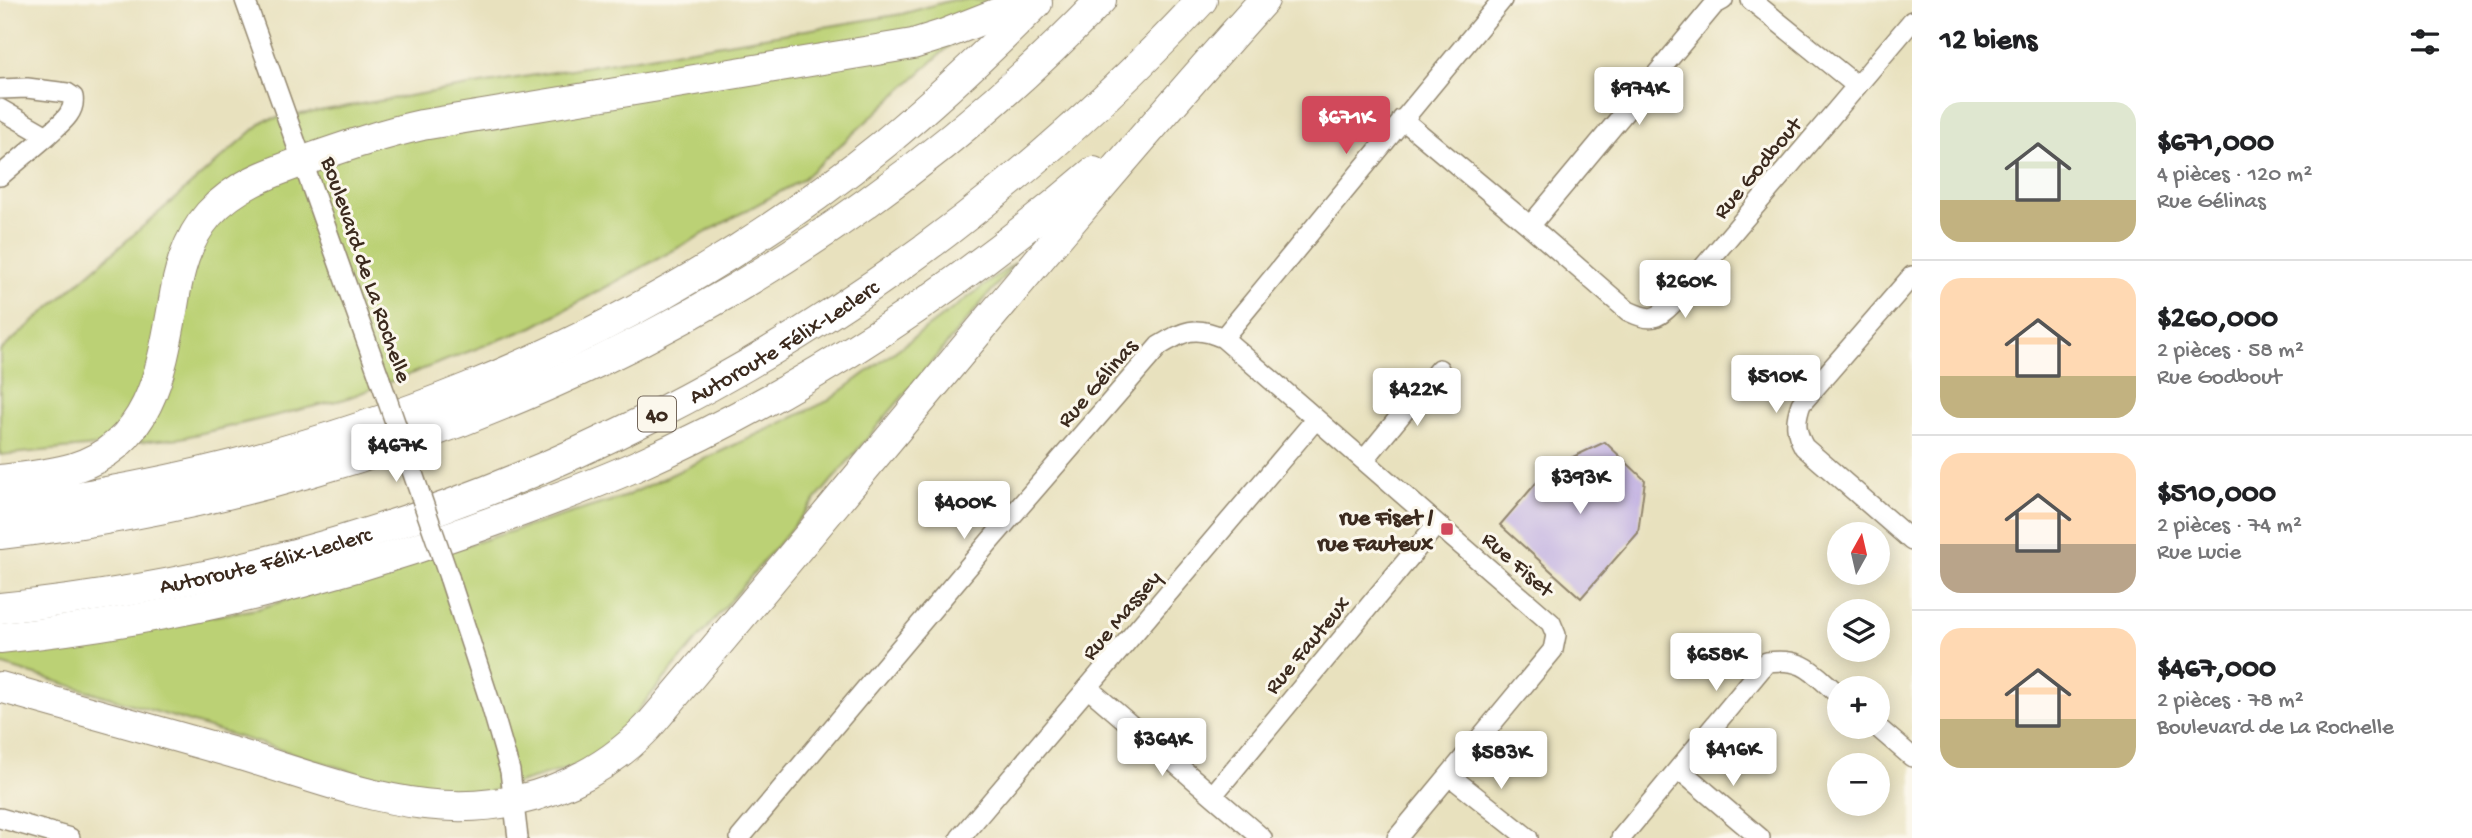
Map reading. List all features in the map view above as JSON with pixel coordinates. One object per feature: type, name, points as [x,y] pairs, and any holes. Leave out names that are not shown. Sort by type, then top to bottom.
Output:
[{"type":"highway","points":[[0,480],[77,467],[102,454],[124,437],[141,417],[158,380],[181,266],[193,236],[218,204],[250,181],[275,170],[373,138],[422,125],[913,44],[946,34],[1031,0]]},
{"type":"highway","points":[[0,508],[108,492],[260,458],[410,410],[508,372],[560,348],[701,271],[832,184],[954,84],[1040,0]]},
{"type":"highway","points":[[0,534],[156,511],[298,476],[448,426],[590,366],[660,331],[726,293],[854,211],[976,117],[1034,66],[1101,0]]},
{"type":"highway","name":"Autoroute Félix-Leclerc","points":[[0,608],[180,580],[345,539],[493,488],[558,462],[662,412],[827,318],[956,228],[1074,128],[1128,77],[1202,0]]},
{"type":"highway","points":[[0,687],[409,803],[447,807],[515,802],[542,794],[596,769],[626,748],[648,727],[999,305],[1264,0]]},
{"type":"highway","points":[[0,638],[159,615],[299,583],[430,544],[557,499],[635,467],[779,394],[900,320],[1033,223],[1170,105]]},
{"type":"street","name":"Boulevard de La Rochelle","points":[[246,0],[449,577],[491,705],[510,771],[518,838]]},
{"type":"street","points":[[1223,338],[1502,0]]},
{"type":"street","points":[[1530,226],[1714,5],[1723,0]]},
{"type":"street","points":[[1751,0],[1857,86]]},
{"type":"street","name":"Rue Godbout","points":[[1402,119],[1628,311],[1644,318],[1653,318],[1673,303],[1912,21]]},
{"type":"street","points":[[0,89],[27,88],[67,93],[73,97],[74,105],[70,114],[0,176]]},
{"type":"street","points":[[0,109],[47,136]]},
{"type":"street","points":[[1912,276],[1801,404],[1796,420],[1797,435],[1804,447],[1912,541]]},
{"type":"street","name":"Rue Gélinas","points":[[740,838],[990,541],[1159,346],[1181,332],[1205,330],[1223,338]]},
{"type":"street","name":"Rue Fiset","points":[[1223,338],[1551,623],[1556,635],[1553,650],[1450,776]]},
{"type":"street","points":[[1364,460],[1440,369]]},
{"type":"street","name":"Rue Massey","points":[[960,838],[1316,419]]},
{"type":"street","name":"Rue Fauteux","points":[[1213,795],[1437,524]]},
{"type":"street","points":[[1621,838],[1768,662],[1783,660],[1801,663],[1827,685]]},
{"type":"street","points":[[1089,689],[1262,838]]},
{"type":"street","points":[[1890,738],[1912,757]]},
{"type":"street","points":[[1680,769],[1760,838]]},
{"type":"street","points":[[1397,838],[1450,776],[1528,838]]},
{"type":"street","points":[[0,818],[70,838]]},
{"type":"green space","points":[[952,0],[1000,0],[802,180],[533,327],[345,399],[181,438],[0,455],[0,351],[265,120],[902,14]]},
{"type":"green space","points":[[1016,262],[596,760],[485,793],[393,784],[0,664],[0,651],[257,609],[624,497],[828,401]]},
{"type":"building","points":[[1605,442],[1645,480],[1638,533],[1581,598],[1500,525],[1549,468]]},
{"type":"place","name":"rue Fiset / rue Fauteux","points":[[1447,529]]}]
